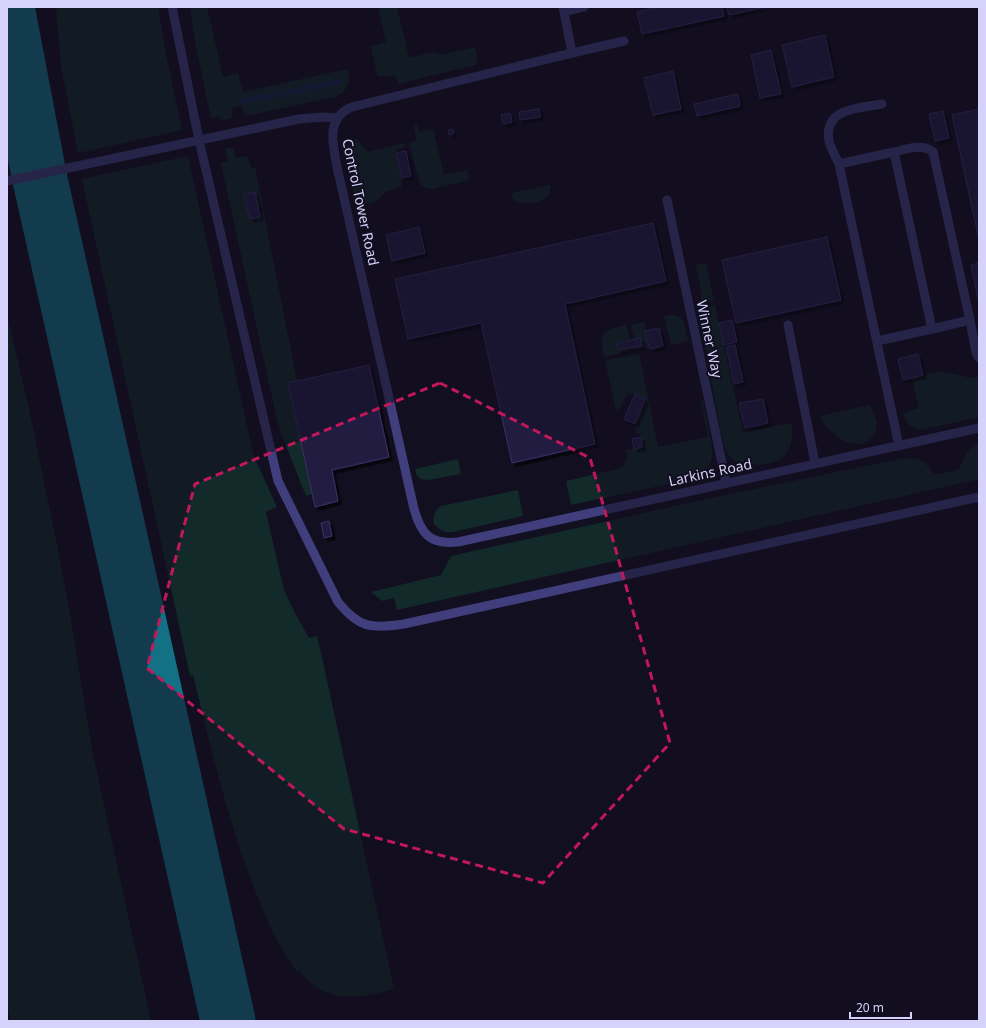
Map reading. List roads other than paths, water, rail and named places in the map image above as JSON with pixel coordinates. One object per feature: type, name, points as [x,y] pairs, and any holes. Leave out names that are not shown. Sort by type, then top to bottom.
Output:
[{"type":"lane","points":[[172,7],[199,140],[278,481],[338,602],[350,616],[359,623],[383,626],[404,624],[979,497]]},
{"type":"lane","points":[[572,53],[563,9],[584,7]]},
{"type":"lane","points":[[7,182],[199,140],[299,120],[324,117],[337,118],[344,111],[352,107],[624,41]]},
{"type":"lane","points":[[882,104],[844,111],[836,116],[830,122],[829,142],[839,164],[899,446]]},
{"type":"lane","name":"Control Tower Road","points":[[337,118],[334,126],[333,139],[337,167],[414,509],[417,519],[424,532],[434,540],[447,543]]},
{"type":"lane","points":[[839,164],[923,146],[933,152],[976,353],[979,358]]},
{"type":"lane","points":[[894,152],[932,329]]},
{"type":"lane","name":"Winner Way","points":[[667,200],[726,482]]},
{"type":"lane","points":[[877,341],[970,320]]},
{"type":"lane","points":[[788,325],[815,463]]},
{"type":"lane","name":"Larkins Road","points":[[447,543],[979,428]]},
{"type":"waterway","points":[[244,101],[339,82]]}]
